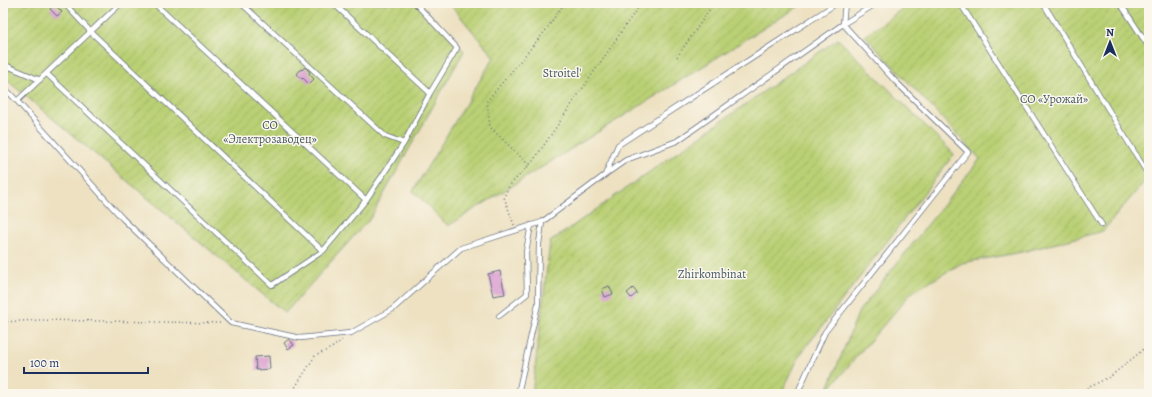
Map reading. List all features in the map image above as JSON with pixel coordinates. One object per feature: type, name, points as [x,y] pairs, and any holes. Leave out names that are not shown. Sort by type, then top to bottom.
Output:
[{"type":"lane","points":[[64,3],[90,32],[323,251]]},
{"type":"lane","points":[[18,101],[121,3]]},
{"type":"lane","points":[[154,3],[366,200]]},
{"type":"lane","points":[[241,3],[384,136],[404,143]]},
{"type":"lane","points":[[333,3],[430,93]]},
{"type":"lane","points":[[47,74],[272,285],[323,251],[366,200],[404,143],[430,93],[456,48],[415,3]]},
{"type":"lane","points":[[605,175],[618,145],[837,3]]},
{"type":"lane","points":[[797,394],[825,332],[968,152],[895,81],[843,24],[845,3]]},
{"type":"lane","points":[[3,86],[123,219],[231,323],[300,338],[351,333],[393,309],[461,248],[542,222],[626,160],[677,141],[843,24],[877,3]]},
{"type":"lane","points":[[960,3],[1102,225]]},
{"type":"lane","points":[[1042,3],[1146,171]]},
{"type":"lane","points":[[1120,3],[1149,47]]},
{"type":"lane","points":[[3,63],[40,80]]},
{"type":"lane","points":[[518,394],[538,304],[538,244],[542,222]]},
{"type":"lane","points":[[500,316],[527,294],[526,252],[531,225]]},
{"type":"path","points":[[529,165],[490,127],[487,101],[546,30],[564,3]]},
{"type":"path","points":[[516,230],[504,197],[509,186],[537,155],[641,3]]},
{"type":"path","points":[[678,57],[714,3]]},
{"type":"path","points":[[3,322],[39,320],[231,323]]},
{"type":"path","points":[[291,394],[315,356],[333,348],[351,333]]},
{"type":"path","points":[[1076,394],[1111,376],[1149,346]]},
{"type":"green space","name":"СО «Электрозаводец»","points":[[3,3],[420,3],[464,51],[371,217],[285,313],[3,77]]},
{"type":"green space","name":"Stroitel'","points":[[449,3],[804,3],[448,226],[413,191],[494,57]]},
{"type":"green space","name":"СО «Урожай»","points":[[910,3],[1149,3],[1149,176],[1103,231],[1022,252],[962,263],[911,293],[827,391],[859,311],[980,159],[865,36]]},
{"type":"green space","name":"Zhirkombinat","points":[[838,39],[954,154],[800,355],[781,394],[532,394],[550,242]]},
{"type":"building","points":[[54,4],[62,12],[57,16],[50,9]]},
{"type":"building","points":[[305,67],[314,79],[309,84],[297,74]]},
{"type":"building","points":[[500,271],[505,294],[493,296],[488,274]]},
{"type":"building","points":[[609,286],[613,294],[605,297],[602,289]]},
{"type":"building","points":[[633,288],[637,293],[631,298],[627,293]]},
{"type":"building","points":[[289,339],[294,345],[288,349],[284,343]]},
{"type":"building","points":[[269,356],[270,369],[256,370],[255,357]]}]
